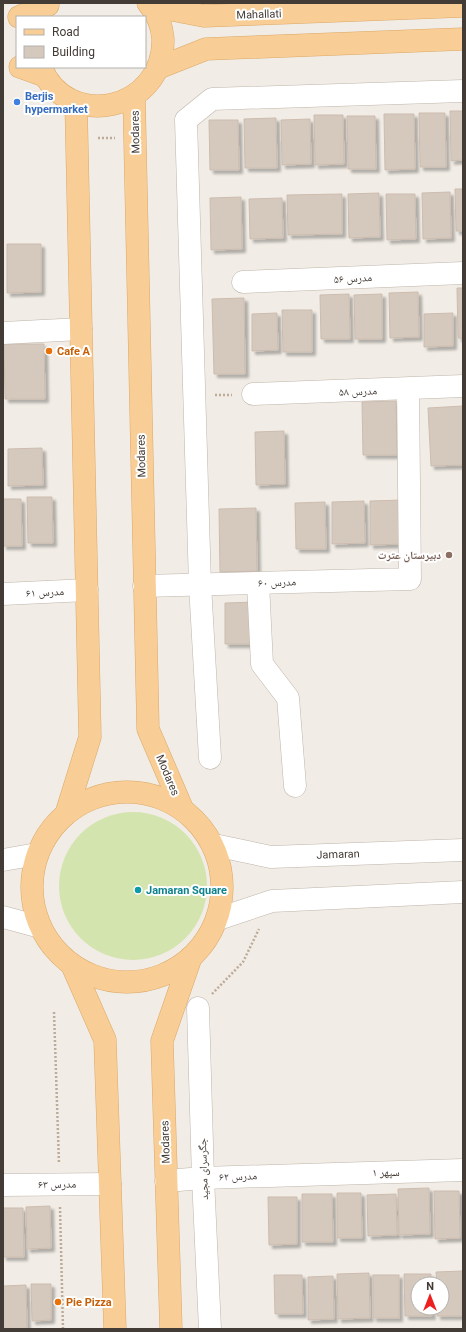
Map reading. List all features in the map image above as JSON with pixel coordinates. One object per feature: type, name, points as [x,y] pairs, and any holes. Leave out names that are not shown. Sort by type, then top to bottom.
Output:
[{"type":"main road","name":"Mahallati","points":[[150,5],[204,16],[463,6]]},
{"type":"main road","points":[[25,68],[43,72],[58,92],[76,102],[96,106],[116,104],[134,96],[148,84],[158,68],[163,50],[163,35],[160,22],[150,5]]},
{"type":"main road","points":[[24,16],[46,8]]},
{"type":"main road","points":[[3,24],[16,19]]},
{"type":"main road","points":[[158,68],[206,49],[463,39]]},
{"type":"main road","points":[[3,61],[16,66]]},
{"type":"main road","name":"Modares","points":[[134,96],[148,730],[182,808]]},
{"type":"main road","points":[[66,814],[90,737],[76,102]]},
{"type":"main road","points":[[135,792],[159,797],[182,808],[200,825],[214,845],[222,869],[223,894],[218,919],[207,941],[190,960],[168,974],[144,981],[119,982],[94,977],[72,965],[53,948],[40,927],[33,903],[32,878],[37,854],[49,832],[66,814],[86,800],[110,793],[135,792]]},
{"type":"main road","name":"Modares","points":[[171,1329],[162,1041],[190,960]]},
{"type":"main road","points":[[72,965],[105,1040],[115,1329]]},
{"type":"street","points":[[210,758],[200,585],[186,120],[212,99],[463,91]]},
{"type":"street","name":"مدرس ۵۶","points":[[243,282],[463,273]]},
{"type":"street","points":[[3,333],[81,329]]},
{"type":"street","name":"مدرس ۵۸","points":[[253,394],[463,386]]},
{"type":"street","name":"مدرس ۶۰","points":[[144,586],[410,579],[408,389]]},
{"type":"street","points":[[258,583],[262,664],[288,698],[295,786]]},
{"type":"street","name":"مدرس ۶۱","points":[[3,594],[87,590]]},
{"type":"street","name":"Jamaran","points":[[214,845],[271,857],[463,850]]},
{"type":"street","points":[[3,860],[37,854]]},
{"type":"street","points":[[218,919],[272,901],[463,892]]},
{"type":"street","points":[[3,917],[40,927]]},
{"type":"street","name":"جگرسرای مجید","points":[[198,1008],[203,1178],[210,1329]]},
{"type":"street","name":"سپهر ۱","points":[[309,1174],[463,1170]]},
{"type":"street","name":"مدرس ۶۲","points":[[166,1181],[309,1174]]},
{"type":"street","name":"مدرس ۶۳","points":[[3,1185],[110,1184]]},
{"type":"path","points":[[77,139],[135,138]]},
{"type":"path","points":[[194,396],[253,394]]},
{"type":"path","points":[[198,1008],[243,962],[272,901]]},
{"type":"green space","points":[[133,812],[147,814],[168,821],[180,829],[190,839],[201,858],[207,886],[205,900],[198,921],[190,933],[180,943],[161,954],[133,960],[119,958],[98,951],[86,943],[76,933],[65,914],[59,886],[61,872],[68,851],[76,839],[86,829],[105,818]]},
{"type":"building","points":[[450,111],[463,111],[463,160],[451,161]]},
{"type":"building","points":[[419,113],[445,113],[446,167],[420,167]]},
{"type":"building","points":[[384,114],[414,114],[415,169],[385,170]]},
{"type":"building","points":[[314,115],[343,115],[344,164],[315,165]]},
{"type":"building","points":[[347,116],[375,116],[376,169],[348,169]]},
{"type":"building","points":[[276,118],[277,168],[245,168],[244,119]]},
{"type":"building","points":[[310,119],[311,164],[282,165],[281,120]]},
{"type":"building","points":[[209,120],[238,120],[239,170],[210,170]]},
{"type":"building","points":[[455,189],[463,189],[463,231],[456,231]]},
{"type":"building","points":[[450,192],[451,238],[423,239],[422,193]]},
{"type":"building","points":[[379,193],[380,237],[349,238],[348,194]]},
{"type":"building","points":[[342,194],[342,234],[288,235],[287,195]]},
{"type":"building","points":[[386,194],[415,194],[416,239],[387,240]]},
{"type":"building","points":[[241,197],[242,249],[211,250],[210,198]]},
{"type":"building","points":[[282,198],[283,238],[250,239],[249,199]]},
{"type":"building","points":[[7,244],[41,244],[41,292],[7,293]]},
{"type":"building","points":[[457,288],[463,288],[463,338],[458,338]]},
{"type":"building","points":[[418,292],[419,337],[390,338],[389,293]]},
{"type":"building","points":[[349,294],[350,339],[321,339],[320,295]]},
{"type":"building","points":[[382,294],[382,339],[355,339],[354,295]]},
{"type":"building","points":[[244,298],[245,374],[214,374],[212,299]]},
{"type":"building","points":[[282,310],[312,310],[312,352],[283,352]]},
{"type":"building","points":[[277,313],[278,350],[252,351],[252,314]]},
{"type":"building","points":[[453,313],[453,346],[424,347],[424,314]]},
{"type":"building","points":[[4,344],[44,344],[45,399],[5,399]]},
{"type":"building","points":[[396,401],[397,455],[363,455],[362,402]]},
{"type":"building","points":[[463,406],[463,465],[431,466],[428,408]]},
{"type":"building","points":[[284,431],[285,484],[256,485],[255,432]]},
{"type":"building","points":[[42,448],[43,485],[8,486],[8,449]]},
{"type":"building","points":[[27,497],[52,497],[53,543],[28,543]]},
{"type":"building","points":[[3,499],[21,499],[22,546],[3,546]]},
{"type":"building","points":[[403,500],[403,544],[370,545],[370,501]]},
{"type":"building","points":[[364,501],[365,543],[332,544],[332,502]]},
{"type":"building","points":[[325,502],[326,549],[296,549],[295,503]]},
{"type":"building","points":[[256,508],[257,571],[220,572],[219,509]]},
{"type":"building","points":[[255,602],[256,644],[225,644],[225,603]]},
{"type":"building","points":[[429,1188],[430,1234],[399,1235],[398,1189]]},
{"type":"building","points":[[434,1191],[459,1191],[460,1238],[435,1239]]},
{"type":"building","points":[[337,1193],[361,1193],[362,1238],[337,1238]]},
{"type":"building","points":[[302,1194],[332,1194],[333,1242],[302,1242]]},
{"type":"building","points":[[396,1194],[397,1235],[368,1236],[367,1195]]},
{"type":"building","points":[[268,1197],[297,1197],[297,1244],[269,1245]]},
{"type":"building","points":[[50,1206],[51,1248],[27,1249],[26,1207]]},
{"type":"building","points":[[3,1208],[23,1208],[24,1257],[3,1257]]},
{"type":"building","points":[[463,1271],[463,1316],[450,1316],[450,1276],[436,1276],[436,1272]]},
{"type":"building","points":[[369,1273],[370,1318],[338,1319],[337,1274]]},
{"type":"building","points":[[404,1274],[431,1274],[431,1276],[410,1276],[410,1316],[405,1316]]},
{"type":"building","points":[[274,1275],[302,1275],[303,1314],[275,1314]]},
{"type":"building","points":[[373,1275],[399,1275],[399,1318],[373,1318]]},
{"type":"building","points":[[333,1276],[334,1319],[308,1320],[308,1277]]},
{"type":"building","points":[[31,1284],[51,1284],[51,1320],[32,1321]]},
{"type":"building","points":[[26,1285],[27,1329],[3,1329],[3,1286]]},
{"type":"place","name":"Berjis hypermarket","points":[[17,102]]},
{"type":"place","name":"Cafe A","points":[[49,351]]},
{"type":"place","name":"دبیرستان عترت","points":[[449,555]]},
{"type":"place","name":"Jamaran Square","points":[[138,890]]},
{"type":"place","name":"Pie Pizza","points":[[58,1302]]}]
